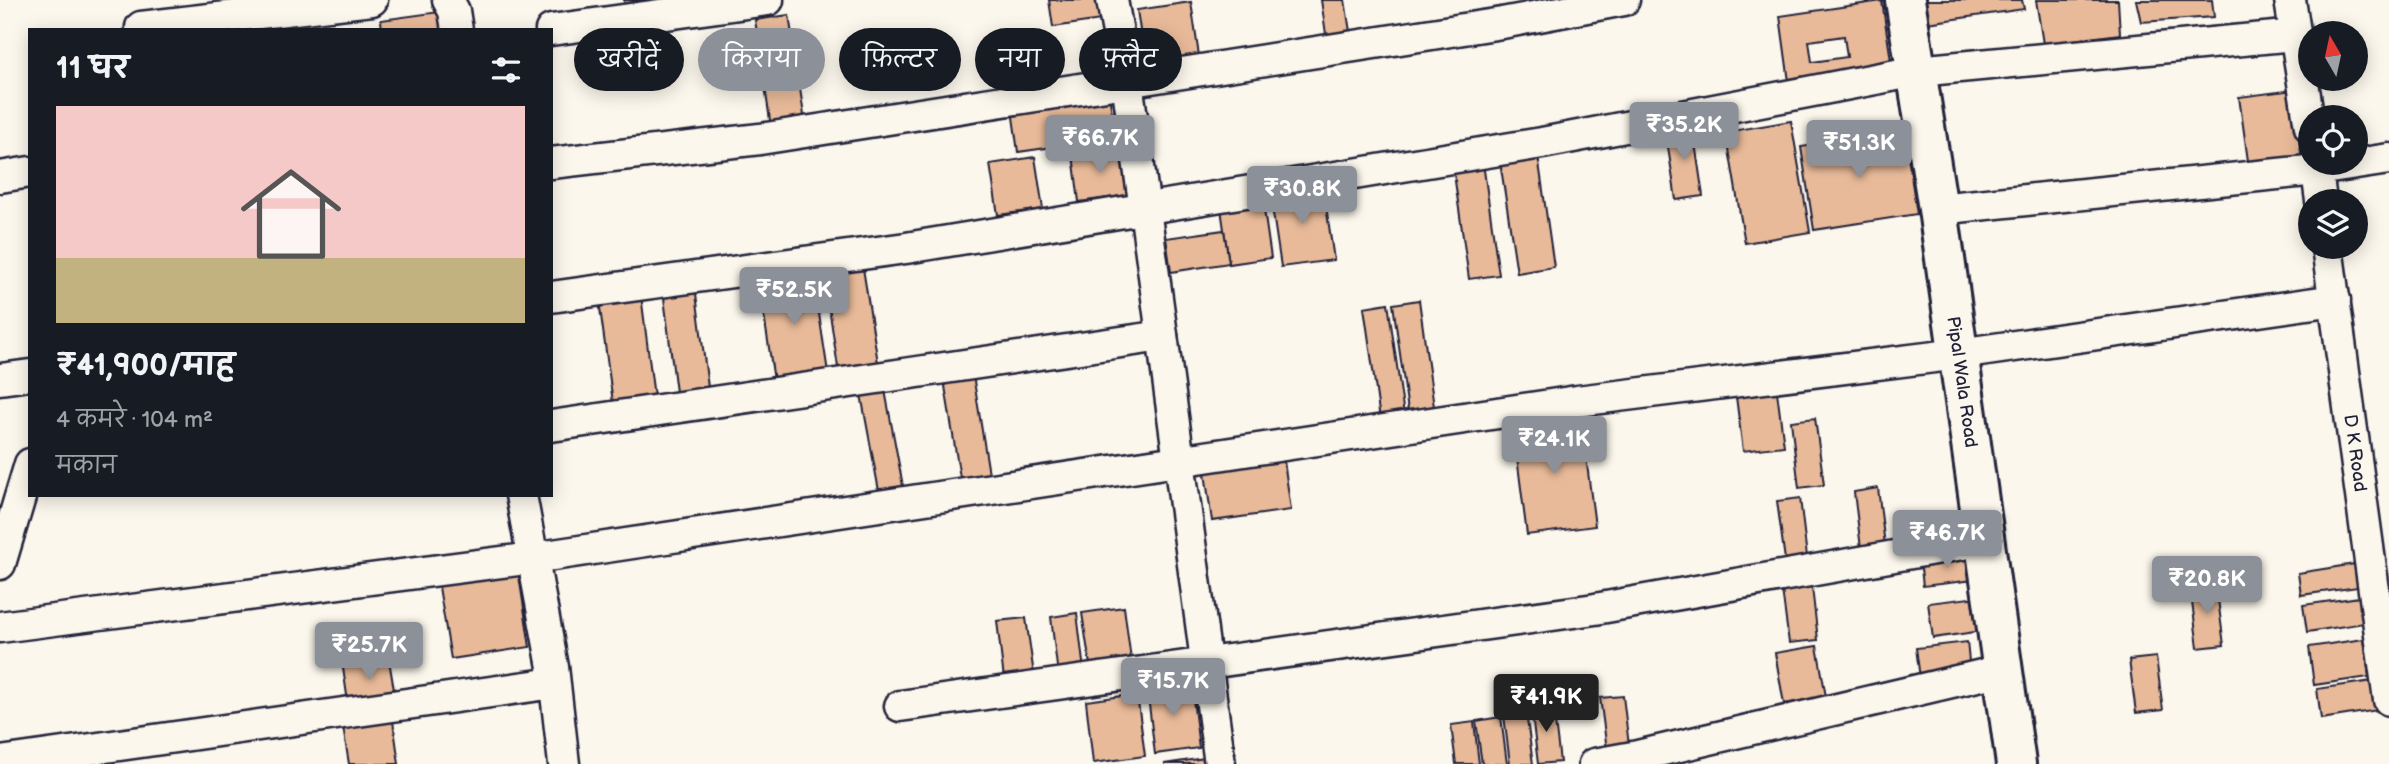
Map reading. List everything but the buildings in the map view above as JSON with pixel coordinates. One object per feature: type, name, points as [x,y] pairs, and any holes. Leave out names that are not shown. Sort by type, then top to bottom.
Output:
[{"type":"street","points":[[144,19],[372,0]]},
{"type":"street","points":[[448,0],[454,11],[457,28]]},
{"type":"street","points":[[553,30],[768,0]]},
{"type":"street","points":[[1112,0],[1117,28]]},
{"type":"street","points":[[1182,73],[1502,23],[1624,0]]},
{"type":"street","name":"Pipal Wala Road","points":[[1905,0],[1938,209],[2016,764]]},
{"type":"street","points":[[2290,0],[2306,105]]},
{"type":"street","points":[[553,298],[906,248],[1145,209],[1542,143],[1917,71],[2295,35]]},
{"type":"street","points":[[553,163],[760,139],[1079,89]]},
{"type":"street","points":[[1128,91],[1220,764]]},
{"type":"street","points":[[2368,161],[2389,159]]},
{"type":"street","points":[[1938,209],[2298,168]]},
{"type":"street","points":[[0,177],[28,172]]},
{"type":"street","name":"D K Road","points":[[2329,259],[2389,700]]},
{"type":"street","points":[[0,627],[533,558],[1577,401],[1959,354],[2335,300]]},
{"type":"street","points":[[553,426],[1161,337]]},
{"type":"street","points":[[0,379],[28,375]]},
{"type":"street","points":[[0,564],[27,482]]},
{"type":"street","points":[[521,497],[554,683],[564,764]]},
{"type":"street","points":[[900,706],[1595,609],[1985,540]]},
{"type":"street","points":[[1594,764],[2003,670]]},
{"type":"street","points":[[0,762],[554,683]]}]
